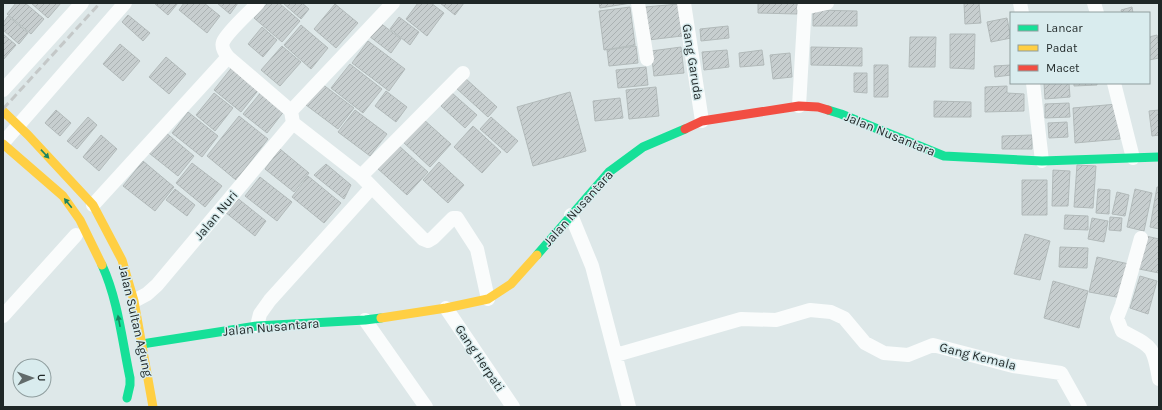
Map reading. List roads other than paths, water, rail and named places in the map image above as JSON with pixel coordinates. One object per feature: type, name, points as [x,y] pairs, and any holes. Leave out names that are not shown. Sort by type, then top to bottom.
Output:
[{"type":"street","points":[[3,90],[82,3]]},
{"type":"street","points":[[7,142],[18,126],[125,3]]},
{"type":"street","points":[[258,3],[223,42],[223,49],[228,57],[292,117],[361,176],[423,239],[428,241],[433,238],[453,218],[457,218],[477,249],[488,299]]},
{"type":"street","name":"Jalan Nuri","points":[[134,302],[147,294],[157,285],[292,117],[393,3]]},
{"type":"street","points":[[638,3],[647,59]]},
{"type":"street","name":"Gang Garuda","points":[[684,3],[702,121]]},
{"type":"street","points":[[799,106],[804,5],[827,3]]},
{"type":"street","points":[[87,208],[228,57]]},
{"type":"street","points":[[361,176],[463,73]]},
{"type":"street","points":[[1033,84],[1042,161]]},
{"type":"street","points":[[1114,84],[1133,158]]},
{"type":"street","name":"Jalan Nusantara","points":[[142,344],[257,326],[365,320],[446,308],[488,299],[511,284],[609,172],[643,147],[702,121],[799,106],[818,107],[841,114],[944,156],[1042,161],[1159,157]]},
{"type":"street","name":"Jalan Sultan Agung","points":[[3,111],[18,126],[87,208],[122,260],[134,302],[153,407]]},
{"type":"street","points":[[3,129],[7,142],[63,196],[80,220],[109,280],[114,294],[130,385],[127,403]]},
{"type":"street","points":[[3,154],[31,176],[46,194]]},
{"type":"street","points":[[47,170],[70,190],[87,208],[111,262]]},
{"type":"street","points":[[257,326],[260,314],[270,300],[372,187]]},
{"type":"street","points":[[571,215],[592,266],[629,407]]},
{"type":"street","points":[[3,316],[75,234]]},
{"type":"street","points":[[1141,238],[1117,318],[1122,331],[1146,343],[1154,353],[1159,379]]},
{"type":"street","points":[[118,277],[142,377],[152,397]]},
{"type":"street","name":"Gang Herpati","points":[[446,308],[513,407]]},
{"type":"street","name":"Gang Kemala","points":[[616,355],[741,319],[776,320],[810,310],[830,312],[844,318],[865,343],[884,353],[908,355],[933,345],[1013,366],[1061,373],[1080,407]]},
{"type":"street","points":[[365,320],[426,407]]},
{"type":"street","name":"Jalan Sultan Agung","points":[[113,339],[127,403]]},
{"type":"railway","points":[[3,109],[100,3]]}]
